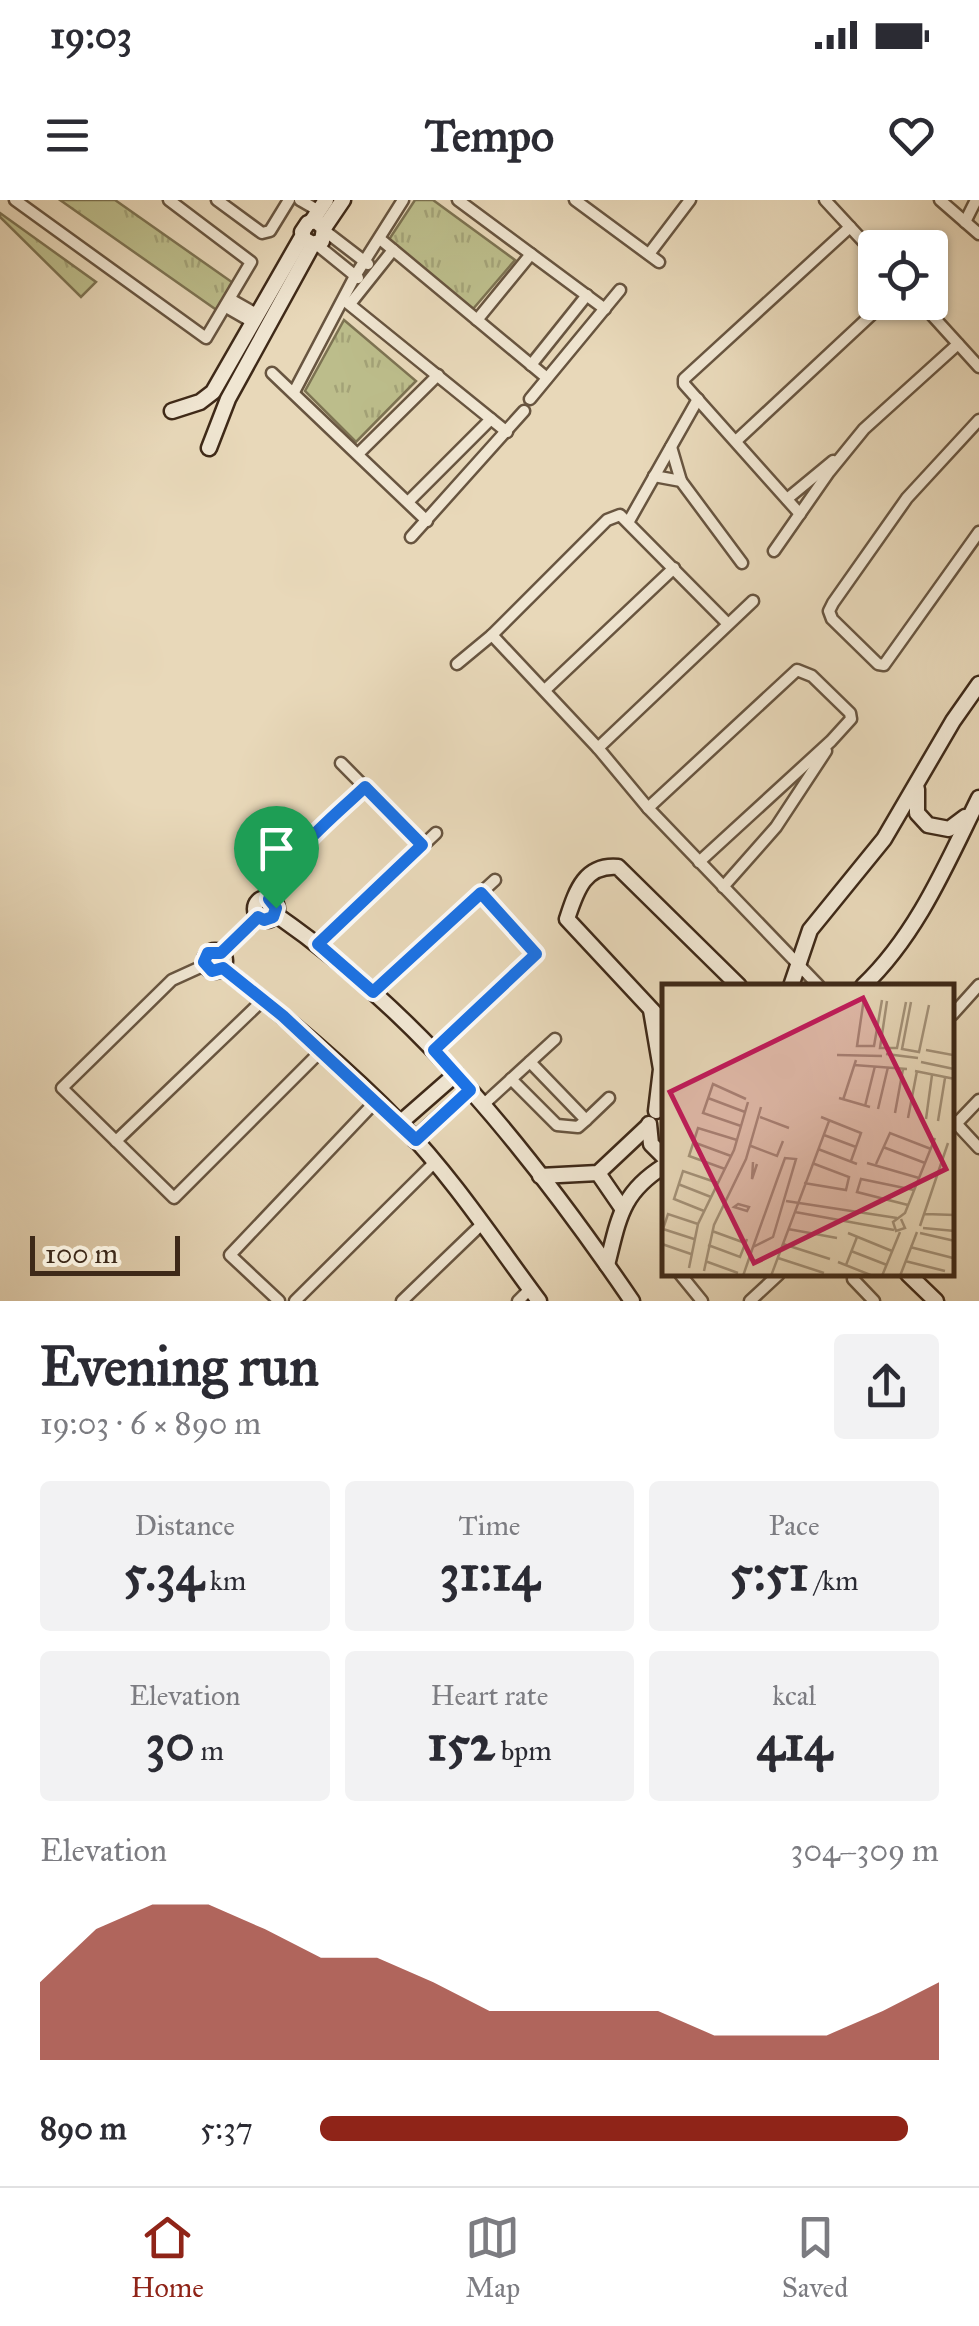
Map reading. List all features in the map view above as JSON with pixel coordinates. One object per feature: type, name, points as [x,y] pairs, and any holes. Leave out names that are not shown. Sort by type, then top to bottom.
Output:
[{"type":"street","points":[[15,200],[202,338],[208,336],[250,266],[250,258],[168,200]]},
{"type":"street","points":[[216,200],[262,233],[270,231],[289,200]]},
{"type":"street","points":[[300,200],[355,276],[366,284]]},
{"type":"street","points":[[209,448],[256,319],[319,222],[343,200]]},
{"type":"street","points":[[294,392],[347,302],[355,276],[403,200]]},
{"type":"street","points":[[458,200],[605,309]]},
{"type":"street","points":[[574,200],[660,262]]},
{"type":"street","points":[[589,210],[597,200]]},
{"type":"street","points":[[649,254],[690,200]]},
{"type":"street","points":[[825,200],[858,236]]},
{"type":"street","points":[[940,200],[979,234]]},
{"type":"street","points":[[965,222],[976,200]]},
{"type":"street","points":[[319,222],[377,270]]},
{"type":"street","points":[[172,411],[200,402],[237,368],[319,222]]},
{"type":"street","points":[[800,514],[684,384],[687,374],[850,227]]},
{"type":"street","points":[[380,239],[548,378]]},
{"type":"street","points":[[347,302],[393,250]]},
{"type":"street","points":[[478,320],[531,254]]},
{"type":"street","points":[[530,399],[620,290]]},
{"type":"street","points":[[531,365],[587,295]]},
{"type":"street","points":[[228,302],[256,319]]},
{"type":"street","points":[[347,302],[507,432]]},
{"type":"street","points":[[736,441],[866,320]]},
{"type":"street","points":[[936,320],[979,367]]},
{"type":"street","points":[[774,551],[864,429],[958,344]]},
{"type":"street","points":[[272,373],[427,521]]},
{"type":"street","points":[[358,454],[438,376]]},
{"type":"street","points":[[629,521],[698,399]]},
{"type":"street","points":[[200,402],[215,408],[219,416]]},
{"type":"street","points":[[411,537],[524,412]]},
{"type":"street","points":[[408,502],[491,419]]},
{"type":"street","points":[[979,420],[906,498],[833,603],[829,611],[832,618],[878,664],[884,665],[979,532]]},
{"type":"street","points":[[671,446],[681,481],[742,563]]},
{"type":"street","points":[[787,499],[849,447]]},
{"type":"street","points":[[654,476],[681,481]]},
{"type":"street","points":[[456,664],[492,634],[606,520],[620,514],[728,624]]},
{"type":"street","points":[[545,690],[674,568]]},
{"type":"street","points":[[598,748],[753,601]]},
{"type":"street","points":[[492,634],[648,808],[817,984]]},
{"type":"street","points":[[648,808],[797,670],[812,676],[850,713],[851,719],[831,741],[699,862]]},
{"type":"street","points":[[792,984],[810,930],[884,839],[971,708],[979,684]]},
{"type":"street","points":[[723,887],[776,827],[831,741]]},
{"type":"street","points":[[341,763],[422,845]]},
{"type":"street","points":[[918,783],[917,813],[922,821],[938,830],[959,824],[976,803]]},
{"type":"street","points":[[222,960],[258,917],[257,904],[269,899],[279,874],[293,855],[365,787]]},
{"type":"street","points":[[865,984],[900,944],[941,875],[976,803]]},
{"type":"street","points":[[318,944],[436,833]]},
{"type":"street","points":[[662,1021],[567,918],[581,881],[607,866],[618,867],[737,984]]},
{"type":"street","points":[[373,992],[495,880]]},
{"type":"street","points":[[434,1050],[536,954],[481,893]]},
{"type":"street","points":[[258,917],[268,920],[275,914],[276,905],[269,899]]},
{"type":"street","points":[[275,914],[318,944],[373,992],[484,1104],[632,1301]]},
{"type":"street","points":[[321,1051],[174,1198],[62,1088],[172,980],[205,965],[208,953],[222,960],[400,1123],[416,1140],[534,1295],[518,1301]]},
{"type":"street","points":[[954,1013],[979,985]]},
{"type":"street","points":[[116,1141],[263,1000]]},
{"type":"street","points":[[540,1176],[598,1173],[648,1126],[660,1108],[661,1069],[650,1009]]},
{"type":"street","points":[[484,1104],[555,1040]]},
{"type":"street","points":[[530,1062],[586,1120]]},
{"type":"street","points":[[400,1123],[456,1074]]},
{"type":"street","points":[[511,1079],[557,1124],[566,1128],[578,1127],[610,1098]]},
{"type":"street","points":[[416,1140],[470,1090]]},
{"type":"street","points":[[979,1100],[954,1122],[979,1148]]},
{"type":"street","points":[[279,1301],[230,1255],[376,1102]]},
{"type":"street","points":[[648,1126],[651,1144],[662,1155]]},
{"type":"street","points":[[295,1301],[434,1162]]},
{"type":"street","points":[[608,1265],[622,1208],[640,1181],[662,1167]]},
{"type":"street","points":[[598,1173],[622,1208]]},
{"type":"street","points":[[402,1301],[482,1224]]},
{"type":"street","points":[[682,1276],[702,1301]]},
{"type":"street","points":[[750,1301],[777,1276]]},
{"type":"street","points":[[910,1276],[936,1301]]},
{"type":"street","points":[[853,1279],[867,1299]]},
{"type":"green space","points":[[60,200],[115,200],[236,285],[218,311]]},
{"type":"green space","points":[[415,200],[433,200],[515,260],[473,309],[388,241]]},
{"type":"green space","points":[[0,213],[96,282],[81,297]]},
{"type":"green space","points":[[344,320],[416,381],[356,442],[305,391]]},
{"type":"route","points":[[365,787],[422,845],[318,944],[373,992],[481,893],[536,954],[434,1050],[470,1090],[416,1140],[283,1016],[223,968],[215,972],[205,965],[208,953],[221,953],[258,917],[273,917],[276,908],[269,899],[279,874],[293,855],[365,787]]}]
